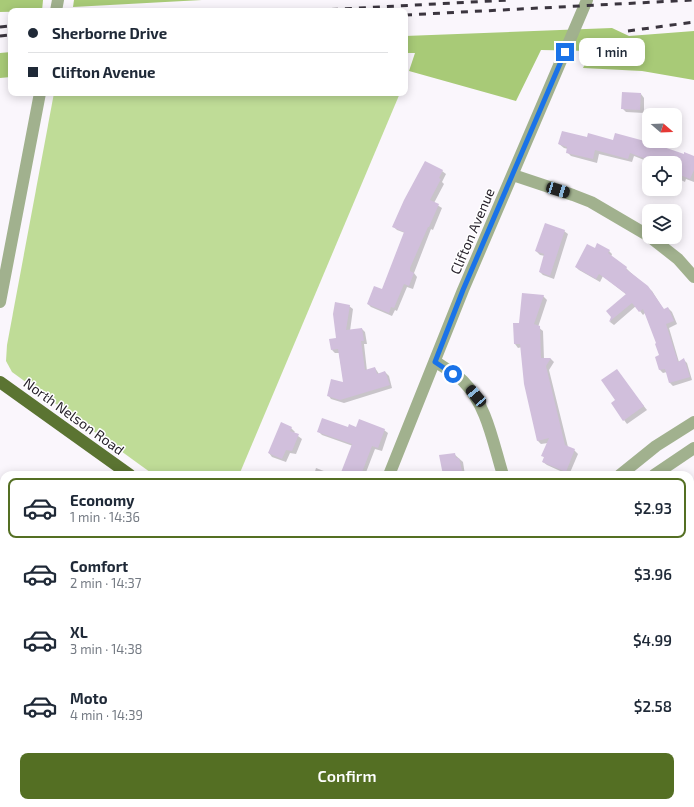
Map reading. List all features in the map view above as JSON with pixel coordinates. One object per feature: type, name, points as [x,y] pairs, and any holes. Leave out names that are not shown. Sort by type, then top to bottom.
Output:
[{"type":"main road","name":"North Nelson Road","points":[[0,382],[124,471]]},
{"type":"street","name":"Clifton Avenue","points":[[391,471],[463,290],[587,0]]},
{"type":"street","points":[[0,302],[39,96]]},
{"type":"street","points":[[512,175],[592,202],[642,232]]},
{"type":"street","points":[[659,244],[678,259],[694,277]]},
{"type":"street","points":[[435,362],[462,380],[476,396],[488,426],[502,471]]},
{"type":"street","points":[[625,471],[656,446],[694,422]]},
{"type":"street","points":[[660,471],[694,448]]},
{"type":"green space","points":[[0,0],[43,0],[42,8],[8,8],[8,12],[0,12]]},
{"type":"green space","points":[[74,0],[202,0],[73,7]]},
{"type":"green space","points":[[612,28],[629,36],[694,31],[694,80],[642,71],[583,68],[591,51],[541,50],[516,101],[409,71],[415,53],[408,53],[408,36]]},
{"type":"green space","points":[[8,52],[8,77],[0,78],[0,53]]},
{"type":"green space","points":[[53,96],[399,96],[241,471],[148,471],[12,372],[6,361],[7,345]]},
{"type":"building","points":[[622,92],[641,93],[640,110],[621,109]]},
{"type":"building","points":[[562,131],[587,137],[588,133],[613,140],[615,133],[642,140],[642,148],[667,148],[694,156],[694,170],[690,179],[682,176],[682,156],[642,156],[642,157],[630,153],[628,159],[595,150],[593,159],[566,153],[567,147],[558,144]]},
{"type":"building","points":[[425,161],[443,170],[439,178],[441,179],[430,200],[439,204],[410,268],[410,271],[414,273],[409,286],[404,284],[394,308],[391,307],[389,313],[367,304],[374,286],[382,289],[404,232],[392,227],[404,200]]},
{"type":"building","points":[[545,223],[565,230],[550,276],[539,272],[544,254],[535,251]]},
{"type":"building","points":[[597,243],[610,250],[608,253],[627,267],[626,269],[648,286],[664,309],[668,307],[674,321],[666,324],[678,362],[684,358],[690,377],[669,383],[665,369],[659,370],[655,357],[659,355],[655,344],[656,343],[643,309],[639,312],[632,303],[609,322],[611,317],[606,311],[626,294],[599,274],[596,279],[575,267],[587,244],[595,248]]},
{"type":"building","points":[[522,293],[544,295],[534,324],[540,326],[541,358],[551,358],[546,366],[565,445],[575,449],[566,471],[542,462],[544,457],[541,456],[549,438],[537,441],[524,384],[520,344],[514,344],[513,323],[519,323]]},
{"type":"building","points":[[335,302],[350,305],[346,330],[362,328],[364,341],[361,341],[365,370],[375,367],[377,374],[385,371],[390,385],[340,400],[327,396],[331,379],[343,382],[338,349],[331,350],[329,339],[336,338],[333,314]]},
{"type":"building","points":[[617,369],[644,406],[623,421],[611,403],[615,400],[601,380]]},
{"type":"building","points":[[322,418],[348,427],[349,424],[356,427],[359,419],[385,429],[378,448],[372,446],[363,471],[342,471],[352,444],[317,432]]},
{"type":"building","points":[[281,422],[292,427],[290,431],[299,434],[292,451],[286,450],[282,459],[268,453]]},
{"type":"building","points":[[455,453],[456,458],[459,458],[462,471],[442,471],[439,455]]},
{"type":"railway","points":[[359,8],[510,0]]},
{"type":"railway","points":[[408,15],[694,0]]},
{"type":"railway","points":[[628,31],[694,22]]},
{"type":"railway","points":[[0,27],[8,26]]},
{"type":"railway","points":[[0,36],[8,35]]},
{"type":"route","points":[[453,374],[435,362],[463,290],[565,52]]}]
